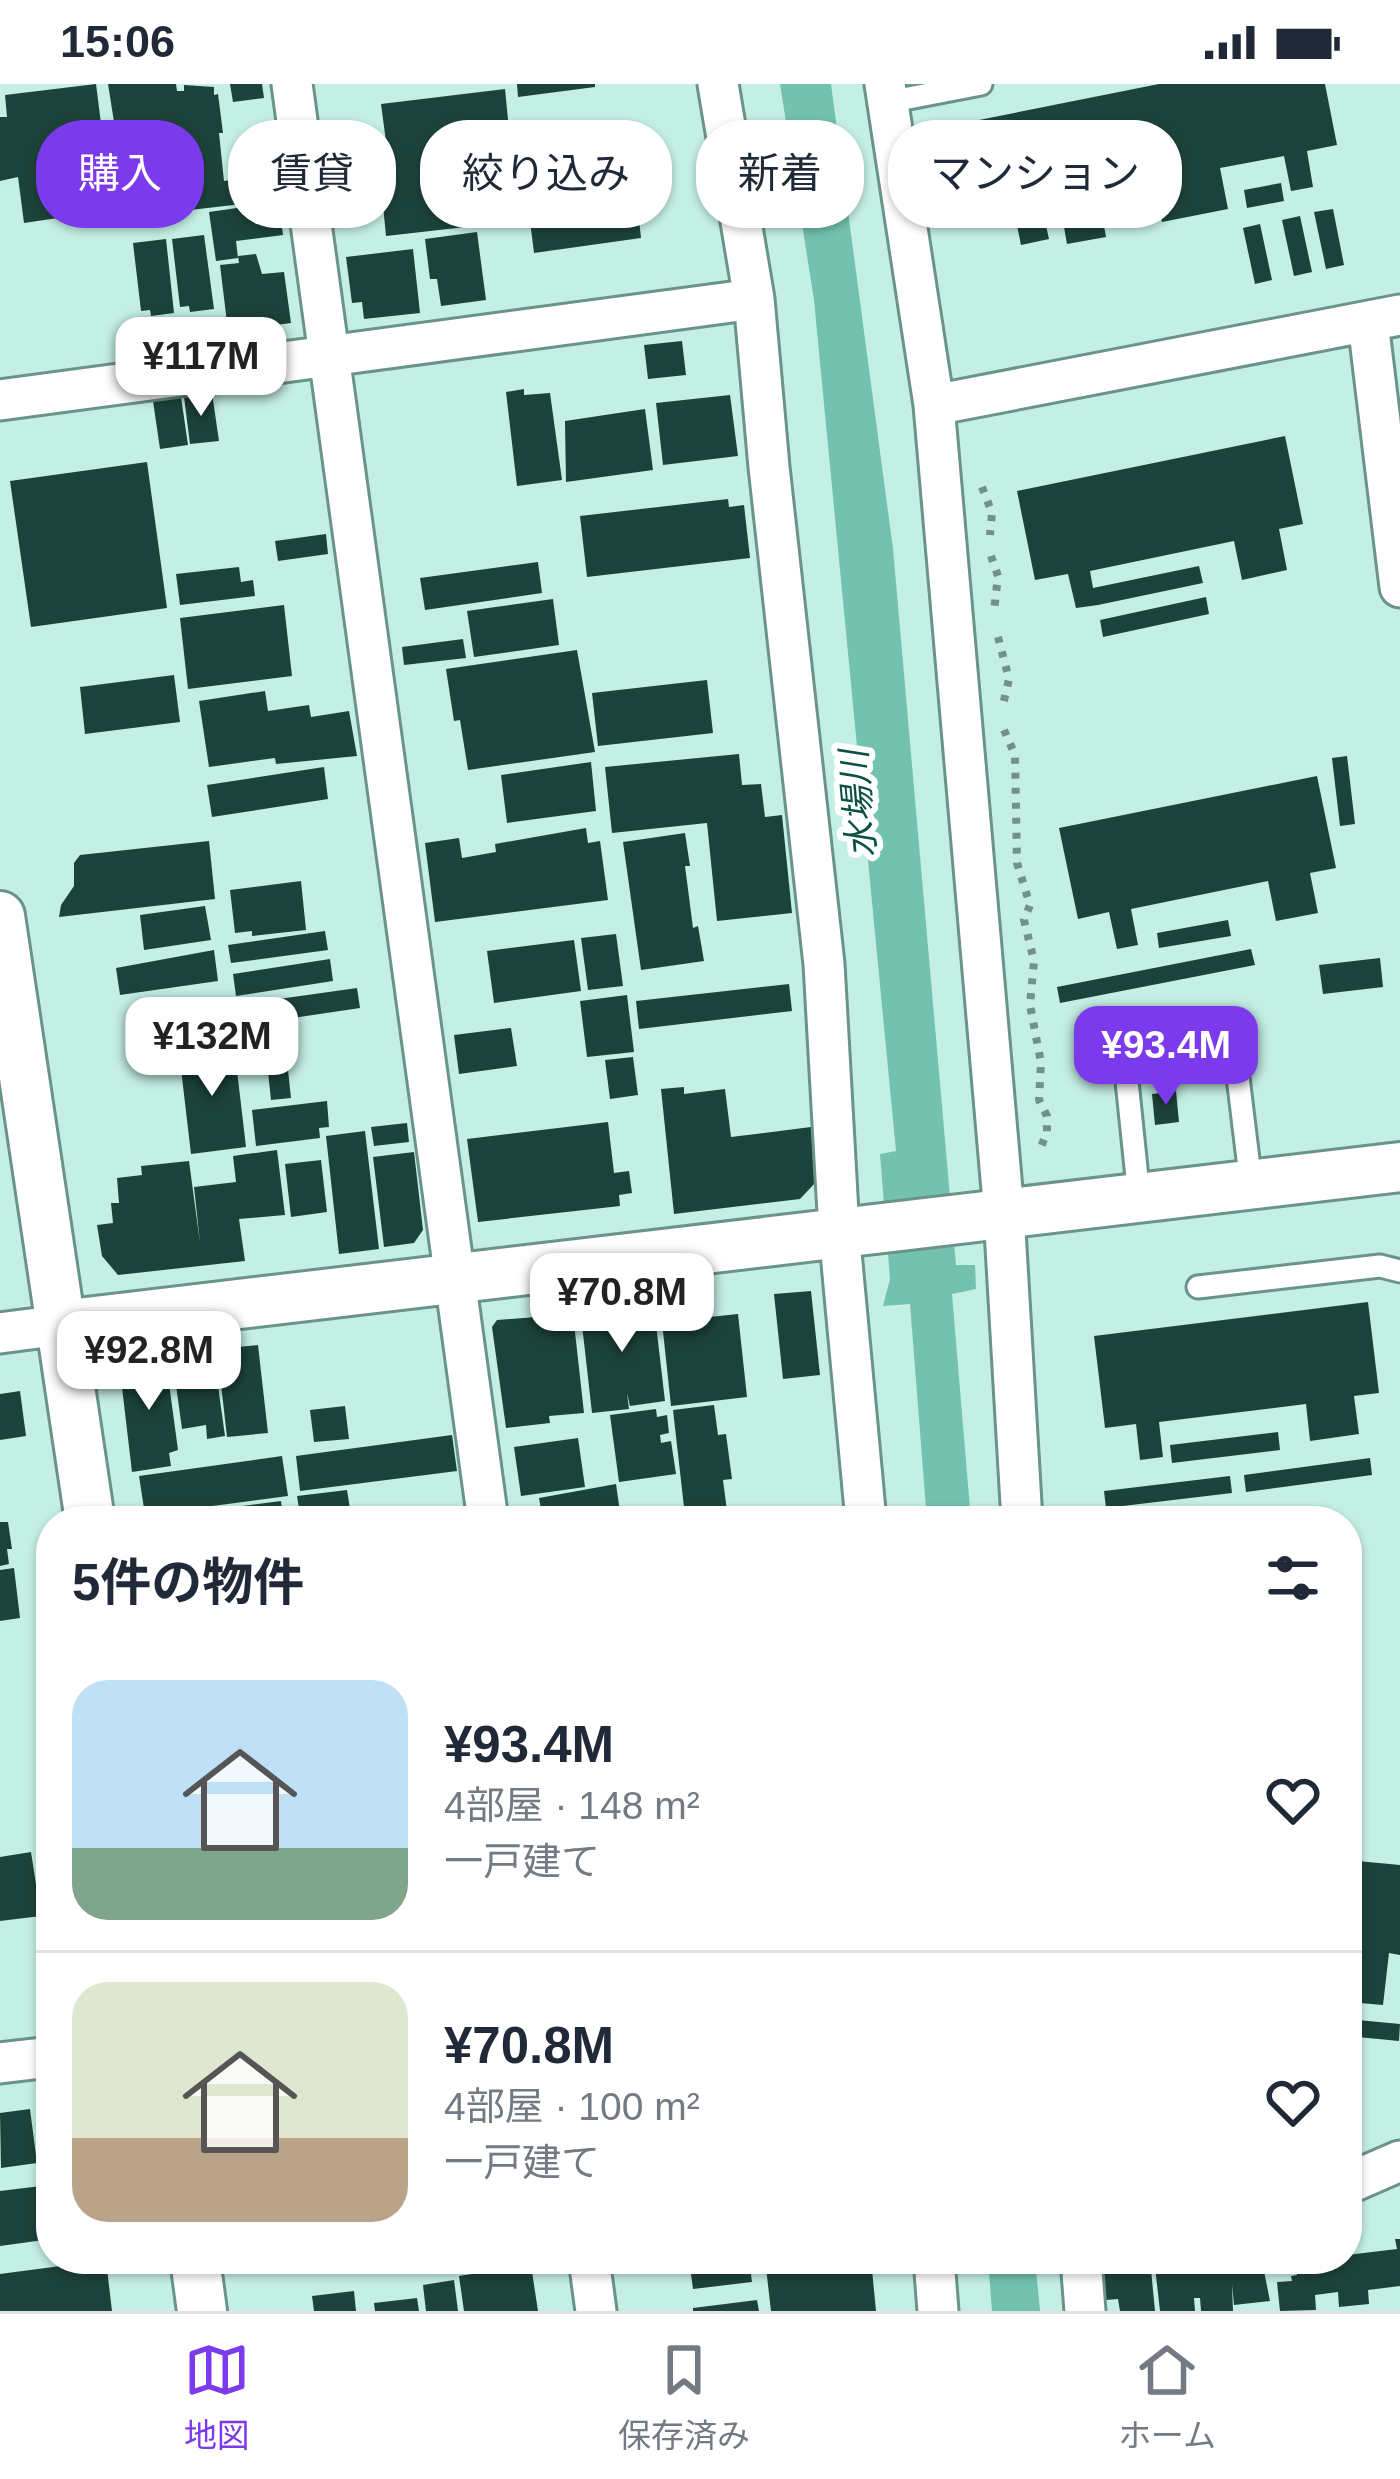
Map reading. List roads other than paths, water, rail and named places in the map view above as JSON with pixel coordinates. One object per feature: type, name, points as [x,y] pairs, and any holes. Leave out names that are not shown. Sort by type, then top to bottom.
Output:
[{"type":"street","points":[[292,84],[486,1506]]},
{"type":"street","points":[[718,84],[754,299],[824,964],[850,1230],[865,1506]]},
{"type":"street","points":[[886,93],[934,405],[992,1215],[1021,1506]]},
{"type":"street","points":[[0,400],[754,299]]},
{"type":"street","points":[[934,405],[1384,319],[1400,587]]},
{"type":"street","points":[[0,916],[88,1506]]},
{"type":"street","points":[[0,1333],[1400,1167]]},
{"type":"street","points":[[0,2063],[36,2059]]},
{"type":"street","points":[[1362,2177],[1400,2161]]},
{"type":"street","points":[[197,2274],[202,2311]]},
{"type":"street","points":[[591,2274],[596,2311]]},
{"type":"street","points":[[935,2274],[938,2311]]},
{"type":"street","points":[[1083,2274],[1085,2311]]},
{"type":"lane","points":[[886,93],[981,84]]},
{"type":"lane","points":[[1139,1197],[1124,1062],[1142,1039],[1232,1028],[1251,1184]]},
{"type":"lane","points":[[1198,1287],[1380,1266],[1400,1271]]},
{"type":"water label","name":"水場川","points":[[858,804]]}]
